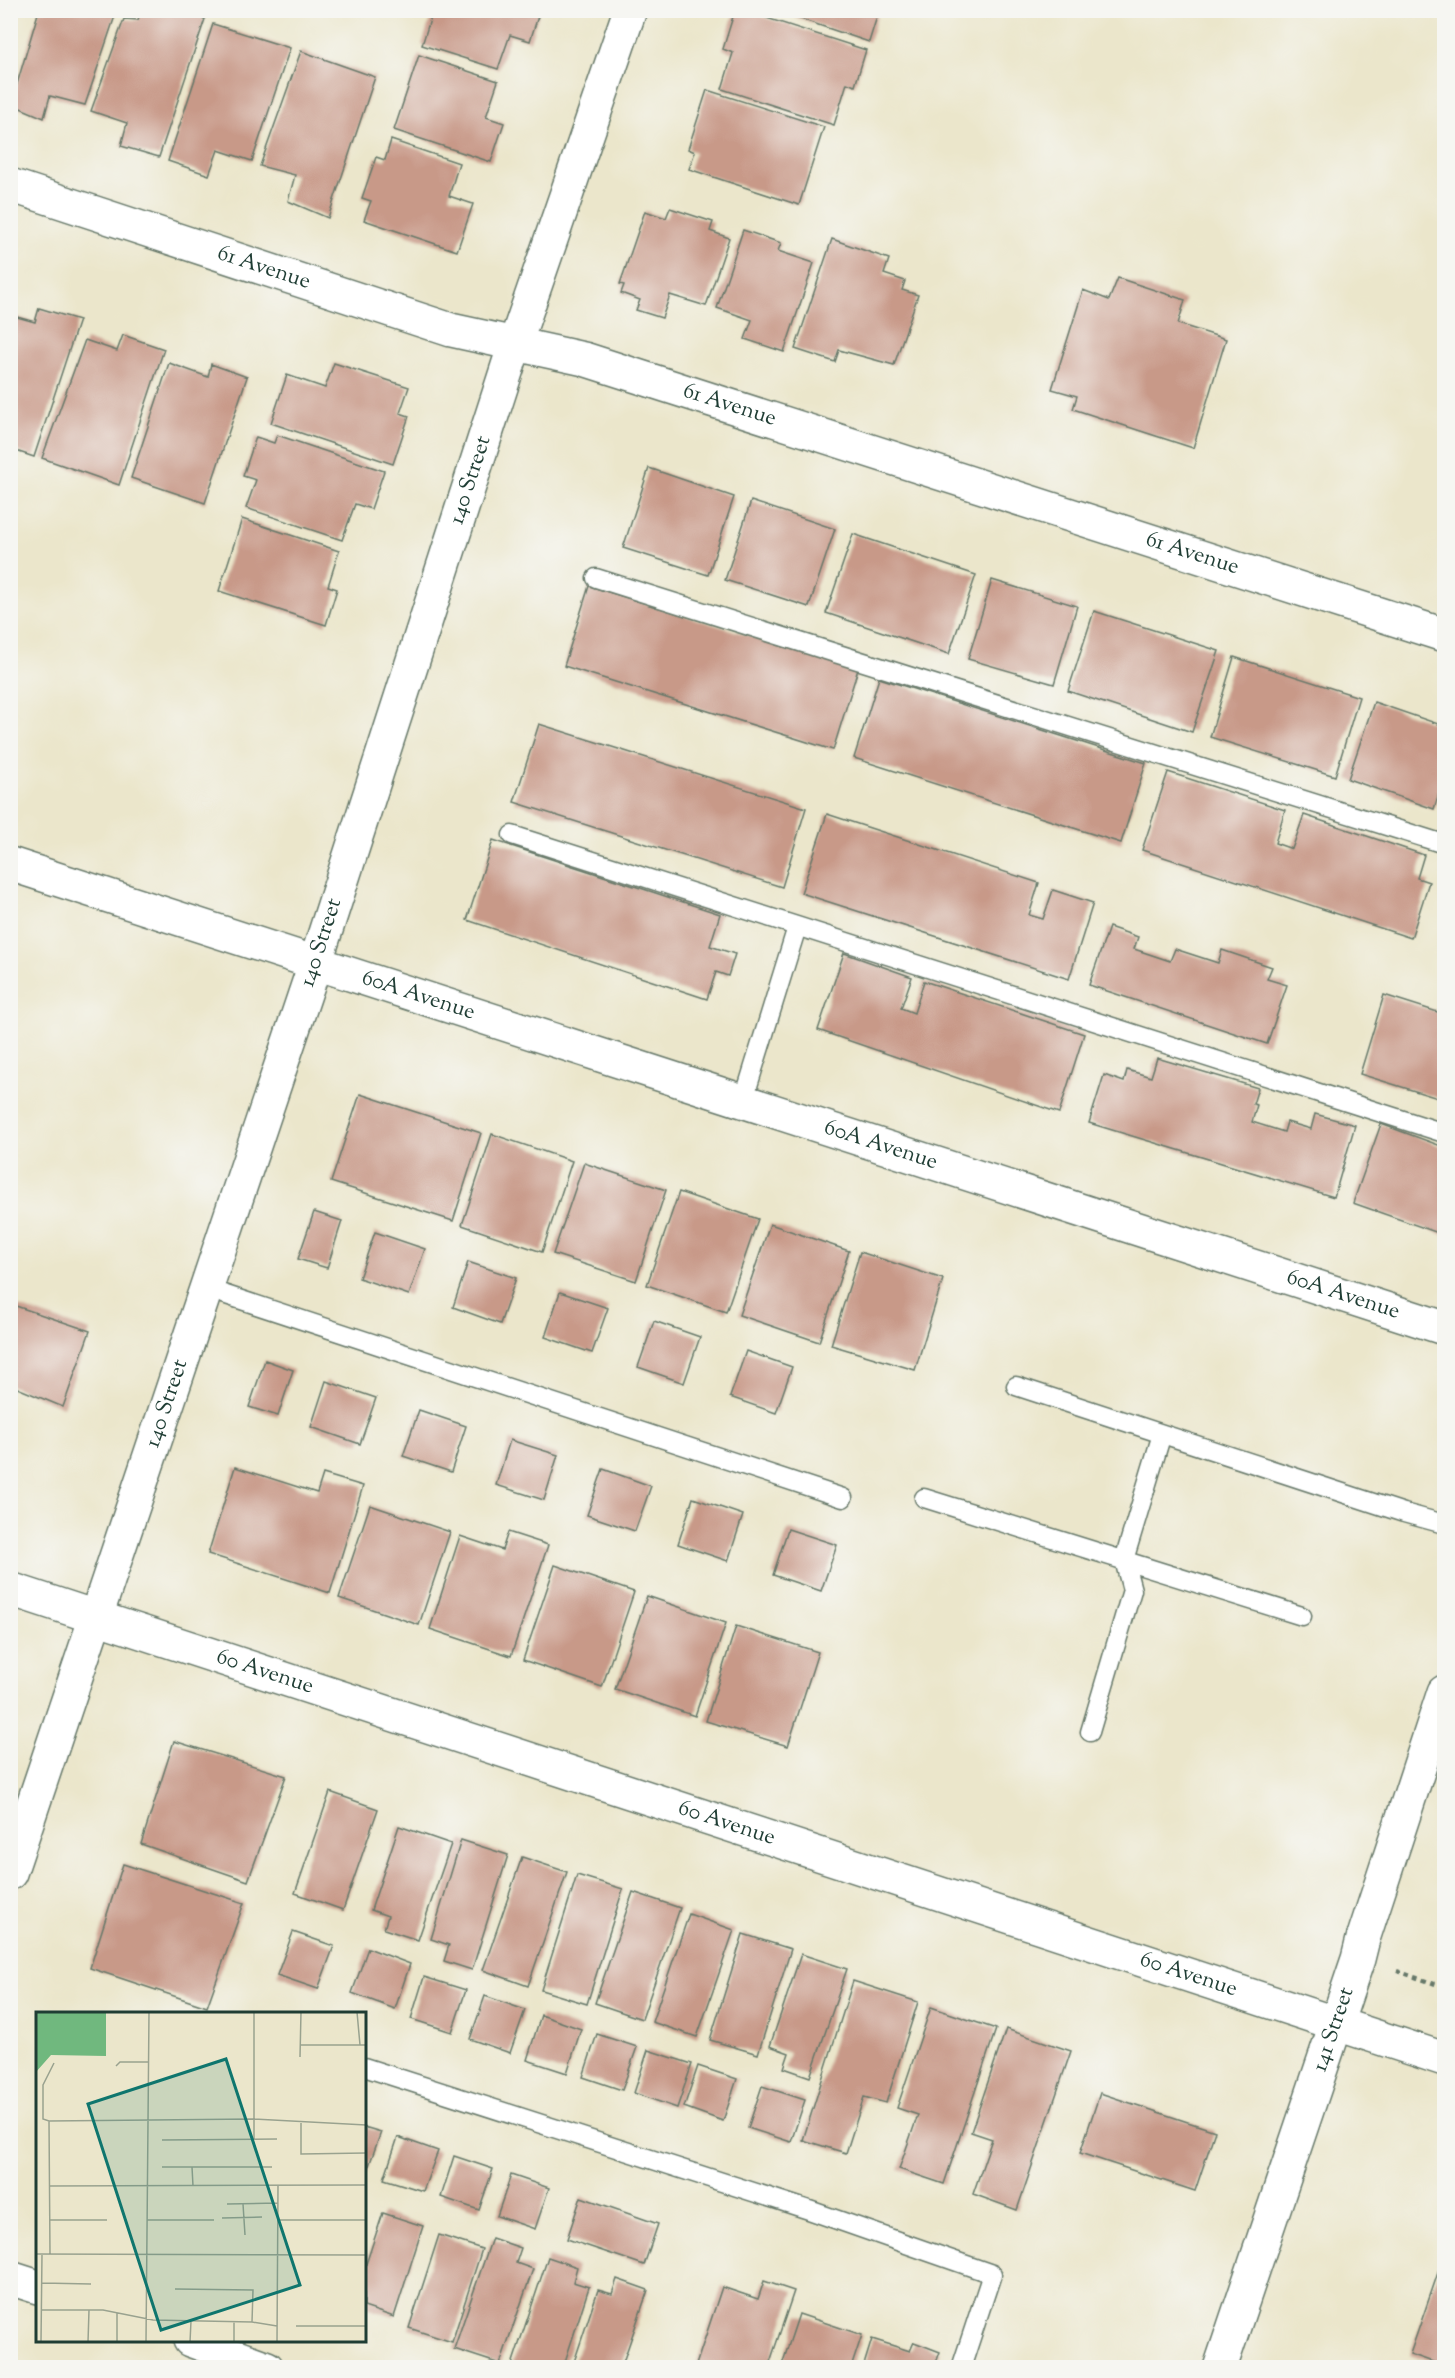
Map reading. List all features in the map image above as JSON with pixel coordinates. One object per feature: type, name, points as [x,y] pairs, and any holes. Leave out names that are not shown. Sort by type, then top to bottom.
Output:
[{"type":"street","name":"140 Street","points":[[10,1873],[208,1289],[515,344],[630,10]]},
{"type":"street","name":"61 Avenue","points":[[10,185],[451,330],[584,359],[1444,635]]},
{"type":"street","name":"60A Avenue","points":[[10,864],[1444,1328]]},
{"type":"street","name":"60 Avenue","points":[[10,1589],[1444,2059]]},
{"type":"street","name":"141 Street","points":[[1220,2367],[1358,1959],[1444,1694]]},
{"type":"street","points":[[10,2278],[36,2286]]},
{"type":"street","points":[[196,2342],[267,2367]]},
{"type":"lane","points":[[597,578],[1444,844]]},
{"type":"lane","points":[[512,835],[1444,1133]]},
{"type":"lane","points":[[743,1102],[796,927]]},
{"type":"lane","points":[[208,1289],[843,1498]]},
{"type":"lane","points":[[1016,1386],[1404,1513],[1444,1524]]},
{"type":"lane","points":[[1090,1732],[1132,1590],[1124,1560],[1162,1434]]},
{"type":"lane","points":[[924,1498],[1302,1616]]},
{"type":"lane","points":[[366,2068],[809,2211],[992,2274],[961,2367]]},
{"type":"path","points":[[1394,1970],[1444,1987]]},
{"type":"building","points":[[39,10],[109,10],[116,13],[85,105],[50,96],[44,118],[11,104]]},
{"type":"building","points":[[141,10],[181,10],[205,19],[159,157],[121,146],[127,123],[91,111],[124,19],[138,20]]},
{"type":"building","points":[[433,10],[540,10],[530,41],[510,35],[498,69],[422,45]]},
{"type":"building","points":[[735,10],[742,10],[866,50],[855,86],[847,83],[834,125],[722,89],[733,53],[723,49]]},
{"type":"building","points":[[774,10],[879,10],[869,42]]},
{"type":"building","points":[[213,24],[290,48],[252,161],[218,150],[209,175],[168,161]]},
{"type":"building","points":[[301,51],[375,77],[328,218],[288,201],[295,175],[260,166]]},
{"type":"building","points":[[419,55],[498,81],[486,117],[504,123],[491,162],[394,130]]},
{"type":"building","points":[[707,90],[824,127],[799,205],[689,169],[695,152],[688,149]]},
{"type":"building","points":[[391,140],[459,163],[449,196],[473,204],[457,251],[364,220],[371,201],[362,198],[376,157],[385,160]]},
{"type":"building","points":[[670,208],[713,222],[710,231],[729,238],[706,306],[670,295],[662,318],[636,310],[640,300],[621,293],[624,285],[620,284],[645,211],[666,218]]},
{"type":"building","points":[[743,230],[781,243],[778,251],[814,263],[784,352],[745,339],[752,320],[717,308]]},
{"type":"building","points":[[832,239],[889,259],[884,274],[905,281],[902,290],[918,295],[894,365],[839,350],[835,362],[795,349]]},
{"type":"building","points":[[1118,278],[1185,300],[1178,324],[1226,339],[1193,448],[1073,409],[1077,396],[1052,389],[1083,290],[1109,300]]},
{"type":"building","points":[[39,308],[79,320],[34,457],[10,449],[10,315],[35,322]]},
{"type":"building","points":[[123,335],[164,349],[119,485],[42,458],[85,340],[117,351]]},
{"type":"building","points":[[169,363],[208,377],[211,364],[247,377],[205,503],[131,478]]},
{"type":"building","points":[[334,363],[409,387],[400,413],[409,416],[393,464],[271,423],[287,375],[325,388]]},
{"type":"building","points":[[277,435],[384,471],[371,509],[355,504],[342,540],[246,508],[256,480],[243,476],[256,437],[274,443]]},
{"type":"building","points":[[649,468],[734,497],[708,575],[623,548]]},
{"type":"building","points":[[751,501],[835,529],[809,607],[725,580]]},
{"type":"building","points":[[242,519],[339,551],[328,586],[337,589],[326,625],[219,591]]},
{"type":"building","points":[[853,534],[976,575],[949,654],[826,613]]},
{"type":"building","points":[[992,580],[1077,606],[1054,684],[968,659]]},
{"type":"building","points":[[589,586],[858,669],[833,750],[564,666]]},
{"type":"building","points":[[1094,611],[1219,651],[1192,732],[1068,691]]},
{"type":"building","points":[[1234,657],[1359,697],[1335,776],[1210,737]]},
{"type":"building","points":[[879,678],[1146,763],[1121,843],[854,758]]},
{"type":"building","points":[[1374,702],[1444,726],[1444,777],[1434,809],[1348,779]]},
{"type":"building","points":[[539,724],[806,808],[782,887],[514,802]]},
{"type":"building","points":[[1168,772],[1285,810],[1275,843],[1292,849],[1304,815],[1424,855],[1417,878],[1429,882],[1411,938],[1142,850]]},
{"type":"building","points":[[827,814],[1039,883],[1029,915],[1043,919],[1053,890],[1093,903],[1069,979],[801,893]]},
{"type":"building","points":[[493,840],[720,914],[710,946],[735,954],[728,976],[716,972],[707,999],[467,920]]},
{"type":"building","points":[[1109,927],[1138,937],[1134,949],[1170,961],[1175,949],[1218,963],[1222,950],[1272,967],[1267,979],[1287,985],[1267,1044],[1089,985]]},
{"type":"building","points":[[844,953],[912,977],[901,1008],[914,1013],[924,981],[1084,1034],[1059,1113],[818,1030]]},
{"type":"building","points":[[1384,995],[1444,1014],[1444,1100],[1360,1074]]},
{"type":"building","points":[[1157,1058],[1258,1088],[1253,1104],[1257,1105],[1252,1122],[1284,1132],[1287,1122],[1311,1129],[1315,1114],[1355,1125],[1334,1197],[1089,1123],[1104,1075],[1124,1082],[1127,1070],[1151,1077]]},
{"type":"building","points":[[360,1094],[481,1133],[453,1221],[331,1182]]},
{"type":"building","points":[[1381,1124],[1444,1147],[1444,1235],[1353,1203]]},
{"type":"building","points":[[492,1134],[572,1161],[542,1252],[462,1225]]},
{"type":"building","points":[[584,1163],[666,1190],[636,1281],[553,1254]]},
{"type":"building","points":[[679,1192],[758,1219],[726,1312],[647,1285]]},
{"type":"building","points":[[314,1212],[342,1221],[327,1268],[298,1259]]},
{"type":"building","points":[[770,1224],[849,1251],[819,1342],[739,1315]]},
{"type":"building","points":[[375,1232],[425,1249],[409,1295],[359,1278]]},
{"type":"building","points":[[860,1252],[943,1279],[915,1370],[831,1345]]},
{"type":"building","points":[[468,1262],[516,1278],[500,1324],[453,1307]]},
{"type":"building","points":[[560,1292],[608,1308],[592,1353],[545,1337]]},
{"type":"building","points":[[10,1304],[90,1331],[63,1407],[10,1385]]},
{"type":"building","points":[[654,1321],[700,1337],[684,1383],[638,1367]]},
{"type":"building","points":[[746,1351],[792,1367],[776,1413],[730,1397]]},
{"type":"building","points":[[265,1360],[293,1370],[278,1416],[249,1407]]},
{"type":"building","points":[[326,1381],[376,1398],[360,1444],[311,1427]]},
{"type":"building","points":[[419,1410],[466,1426],[451,1472],[403,1456]]},
{"type":"building","points":[[510,1440],[558,1455],[544,1500],[496,1485]]},
{"type":"building","points":[[235,1467],[317,1493],[323,1474],[363,1486],[330,1593],[208,1554]]},
{"type":"building","points":[[603,1469],[651,1486],[635,1531],[587,1515]]},
{"type":"building","points":[[693,1498],[743,1515],[728,1561],[678,1544]]},
{"type":"building","points":[[370,1505],[450,1532],[419,1625],[339,1598]]},
{"type":"building","points":[[788,1529],[837,1545],[821,1591],[773,1575]]},
{"type":"building","points":[[508,1532],[548,1545],[511,1656],[430,1629],[460,1536],[502,1550]]},
{"type":"building","points":[[555,1565],[634,1592],[602,1687],[523,1660]]},
{"type":"building","points":[[647,1596],[726,1623],[695,1716],[615,1689]]},
{"type":"building","points":[[736,1626],[818,1652],[788,1746],[706,1721]]},
{"type":"building","points":[[174,1741],[286,1776],[248,1881],[141,1844]]},
{"type":"building","points":[[330,1792],[378,1809],[343,1910],[295,1893]]},
{"type":"building","points":[[399,1826],[451,1844],[418,1940],[384,1929],[388,1916],[371,1910]]},
{"type":"building","points":[[461,1840],[508,1855],[472,1970],[444,1961],[449,1945],[431,1939]]},
{"type":"building","points":[[522,1857],[567,1872],[528,1986],[483,1970]]},
{"type":"building","points":[[123,1864],[244,1903],[207,2007],[90,1968]]},
{"type":"building","points":[[577,1875],[623,1889],[587,2004],[541,1990]]},
{"type":"building","points":[[633,1892],[680,1908],[642,2019],[595,2003]]},
{"type":"building","points":[[689,1914],[734,1930],[697,2037],[652,2022]]},
{"type":"building","points":[[293,1932],[334,1946],[318,1989],[277,1975]]},
{"type":"building","points":[[743,1934],[791,1949],[758,2054],[710,2040]]},
{"type":"building","points":[[368,1948],[410,1964],[395,2009],[352,1993]]},
{"type":"building","points":[[801,1954],[847,1969],[810,2077],[784,2068],[789,2053],[770,2046]]},
{"type":"building","points":[[424,1977],[466,1990],[452,2032],[411,2019]]},
{"type":"building","points":[[853,1981],[918,2002],[886,2103],[864,2097],[846,2153],[803,2140]]},
{"type":"building","points":[[485,1996],[525,2010],[510,2053],[470,2039]]},
{"type":"building","points":[[931,2007],[996,2029],[944,2184],[899,2169],[918,2115],[897,2108]]},
{"type":"building","points":[[541,2015],[581,2029],[567,2073],[527,2060]]},
{"type":"building","points":[[1006,2029],[1071,2051],[1017,2210],[973,2194],[992,2139],[971,2132]]},
{"type":"building","points":[[597,2034],[637,2047],[622,2090],[583,2077]]},
{"type":"building","points":[[648,2050],[692,2064],[677,2108],[634,2093]]},
{"type":"building","points":[[698,2066],[737,2079],[723,2121],[684,2107]]},
{"type":"building","points":[[762,2086],[805,2100],[791,2142],[748,2128]]},
{"type":"building","points":[[1100,2093],[1215,2131],[1195,2191],[1080,2153]]},
{"type":"building","points":[[366,2128],[381,2132],[366,2174]]},
{"type":"building","points":[[398,2137],[438,2151],[423,2191],[384,2179]]},
{"type":"building","points":[[454,2156],[493,2169],[479,2210],[441,2197]]},
{"type":"building","points":[[511,2175],[549,2188],[535,2229],[497,2216]]},
{"type":"building","points":[[581,2197],[658,2224],[644,2265],[567,2239]]},
{"type":"building","points":[[383,2213],[423,2226],[394,2317],[366,2308],[366,2264]]},
{"type":"building","points":[[439,2235],[482,2249],[452,2342],[409,2328]]},
{"type":"building","points":[[492,2238],[521,2248],[516,2263],[533,2269],[500,2364],[454,2349]]},
{"type":"building","points":[[548,2257],[577,2267],[573,2282],[589,2287],[563,2368],[511,2368]]},
{"type":"building","points":[[1440,2267],[1444,2268],[1444,2366],[1410,2354]]},
{"type":"building","points":[[617,2279],[648,2290],[621,2368],[572,2368],[598,2290],[612,2294]]},
{"type":"building","points":[[764,2281],[794,2291],[768,2368],[695,2368],[722,2287],[758,2299]]},
{"type":"building","points":[[799,2314],[862,2335],[851,2368],[781,2368]]},
{"type":"building","points":[[872,2339],[910,2351],[914,2342],[940,2352],[934,2368],[863,2368]]}]
